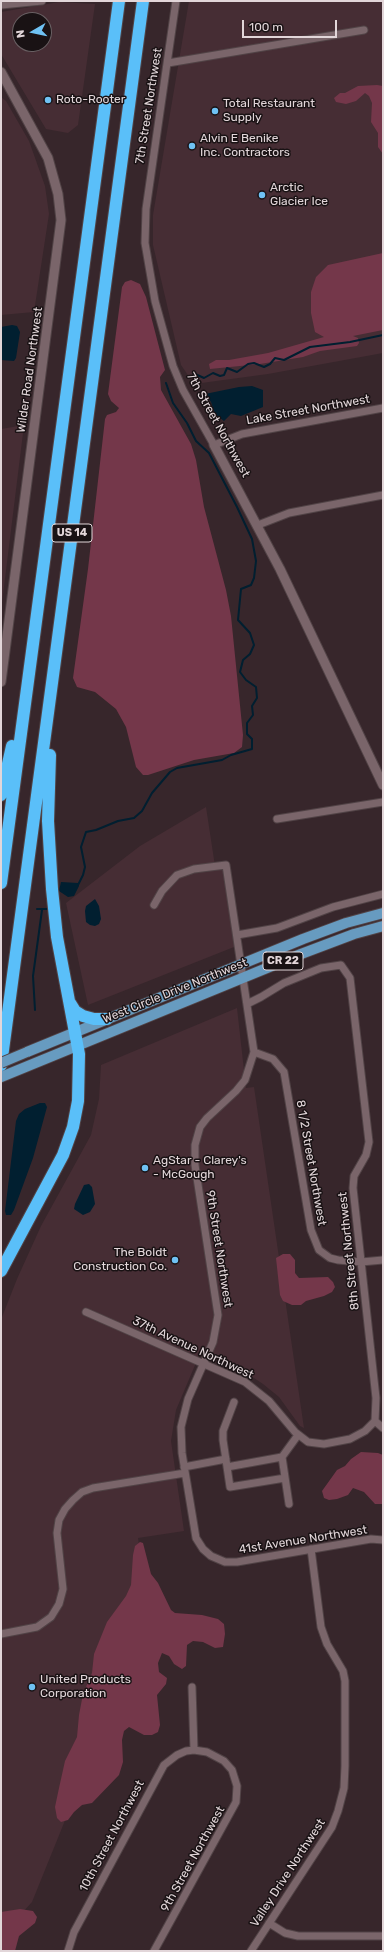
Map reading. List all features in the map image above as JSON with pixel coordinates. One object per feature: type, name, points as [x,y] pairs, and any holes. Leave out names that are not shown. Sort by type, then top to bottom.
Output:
[{"type":"highway","name":"US 14","points":[[1,883],[119,1]]},
{"type":"highway","name":"US 14","points":[[1,1064],[142,1]]},
{"type":"highway","points":[[1,1271],[60,1162],[70,1136],[76,1113],[79,1089],[78,1045],[55,920],[48,821],[49,766],[59,627]]},
{"type":"highway","points":[[1,795],[30,665]]},
{"type":"highway","points":[[70,1003],[75,1011],[83,1016],[94,1019],[107,1019]]},
{"type":"main road","name":"West Circle Drive Northwest","points":[[1,1064],[76,1031],[325,931],[383,913]]},
{"type":"main road","name":"West Circle Drive Northwest","points":[[1,1077],[335,941],[383,926]]},
{"type":"street","points":[[1,5],[42,1]]},
{"type":"street","name":"7th Street Northwest","points":[[176,1],[146,209],[145,243],[155,301],[174,368],[183,390],[258,525],[383,785]]},
{"type":"street","points":[[168,62],[364,30]]},
{"type":"street","name":"Wilder Road Northwest","points":[[1,72],[48,158],[58,194],[61,220],[1,682]]},
{"type":"street","name":"Lake Street Northwest","points":[[214,445],[242,434],[383,408]]},
{"type":"street","points":[[258,525],[289,513],[383,496]]},
{"type":"street","points":[[277,819],[383,802]]},
{"type":"street","name":"9th Street Northwest","points":[[154,905],[162,891],[177,876],[194,870],[226,865],[254,1052],[245,1080],[236,1091],[206,1118],[200,1127],[195,1145],[195,1165],[218,1315],[215,1337],[188,1400],[183,1419],[181,1443],[194,1531]]},
{"type":"street","points":[[237,934],[277,928],[333,907],[383,894]]},
{"type":"street","name":"8th Street Northwest","points":[[247,1004],[290,980],[321,968],[341,965],[346,970],[351,983],[369,1142],[366,1155],[352,1182],[376,1398],[375,1421]]},
{"type":"street","name":"8 1/2 Street Northwest","points":[[254,1052],[273,1059],[284,1072],[314,1242],[319,1250],[330,1258],[361,1262]]},
{"type":"street","points":[[361,1262],[383,1260]]},
{"type":"street","name":"37th Avenue Northwest","points":[[86,1312],[245,1382],[269,1401],[298,1435],[308,1442],[324,1444],[350,1439],[365,1432],[375,1421]]},
{"type":"street","points":[[234,1402],[223,1431],[230,1487],[285,1478]]},
{"type":"street","points":[[375,1421],[383,1428]]},
{"type":"street","points":[[289,1504],[282,1457],[298,1435]]},
{"type":"street","points":[[1,1634],[37,1627],[51,1617],[59,1604],[63,1589],[57,1533],[60,1520],[65,1509],[82,1492],[93,1488],[184,1470],[226,1463],[282,1457]]},
{"type":"street","name":"41st Avenue Northwest","points":[[194,1531],[203,1549],[211,1556],[225,1562],[243,1562],[311,1549],[371,1540],[383,1540]]},
{"type":"street","name":"Valley Drive Northwest","points":[[250,1951],[332,1827],[338,1811],[345,1776],[345,1681],[343,1671],[327,1644],[321,1627],[311,1549]]},
{"type":"street","points":[[192,1687],[194,1750]]},
{"type":"street","name":"9th Street Northwest","points":[[154,1951],[236,1802],[237,1786],[229,1766],[218,1756],[194,1750]]},
{"type":"street","name":"10th Street Northwest","points":[[68,1951],[74,1932],[158,1774],[170,1759],[177,1755],[194,1750]]},
{"type":"street","points":[[269,1923],[285,1933],[298,1936],[383,1936]]},
{"type":"shaded area","points":[[189,1],[383,1],[383,353],[268,374],[194,384],[181,365],[153,245],[153,215]]},
{"type":"shaded area","points":[[59,2],[95,4],[78,125],[68,133],[46,129],[1,54],[1,12]]},
{"type":"shaded area","points":[[358,86],[383,86],[383,154],[378,147],[378,133],[371,122],[372,103],[369,96],[365,93],[356,101],[346,104],[336,102],[334,98],[340,93],[345,93]]},
{"type":"shaded area","points":[[1,97],[6,101],[29,141],[45,186],[49,214],[34,312],[1,315]]},
{"type":"shaded area","points":[[383,253],[383,330],[353,336],[358,338],[359,343],[357,346],[320,351],[303,357],[260,364],[210,369],[209,364],[216,360],[229,360],[268,353],[324,337],[315,332],[311,313],[311,292],[316,277],[328,265]]},
{"type":"shaded area","points":[[131,280],[140,284],[146,297],[165,370],[160,377],[161,390],[191,444],[196,460],[204,507],[226,590],[231,616],[243,735],[242,747],[234,753],[194,760],[148,775],[143,775],[136,767],[126,727],[116,709],[95,692],[77,687],[73,678],[88,569],[105,419],[107,415],[116,412],[119,408],[111,401],[108,394],[122,287],[125,282]]},
{"type":"shaded area","points":[[24,425],[1,611],[1,429]]},
{"type":"shaded area","points":[[206,807],[215,866],[226,865],[239,945],[88,1005],[66,903],[140,846]]},
{"type":"shaded area","points":[[237,1008],[246,1088],[254,1087],[304,1428],[300,1426],[279,1397],[263,1384],[245,1372],[201,1351],[176,1410],[171,1441],[184,1531],[138,1538],[149,1613],[32,1902],[22,1913],[1,1919],[2,1317],[41,1226],[91,1135],[99,1099],[101,1065]]},
{"type":"shaded area","points":[[283,1254],[290,1254],[295,1260],[295,1273],[299,1278],[328,1277],[333,1282],[335,1287],[332,1292],[306,1301],[301,1305],[292,1305],[283,1301],[280,1295],[276,1258]]},
{"type":"shaded area","points":[[361,1452],[378,1453],[383,1455],[383,1504],[375,1504],[364,1492],[353,1488],[348,1495],[337,1499],[329,1500],[324,1498],[322,1491],[337,1470],[345,1466],[351,1459]]},
{"type":"shaded area","points":[[140,1542],[143,1543],[151,1574],[158,1583],[171,1610],[175,1613],[202,1615],[218,1619],[224,1624],[225,1634],[223,1647],[215,1648],[203,1642],[193,1641],[187,1645],[186,1666],[182,1669],[174,1664],[169,1656],[162,1653],[158,1663],[159,1672],[167,1678],[166,1684],[157,1695],[160,1725],[158,1732],[152,1735],[144,1735],[129,1727],[124,1731],[122,1740],[123,1762],[119,1775],[92,1803],[82,1805],[68,1820],[61,1822],[57,1818],[55,1807],[65,1761],[77,1737],[83,1694],[92,1673],[94,1654],[107,1622],[126,1596],[131,1585],[133,1555],[135,1546]]},
{"type":"shaded area","points":[[20,1909],[33,1911],[37,1917],[35,1923],[19,1936],[15,1951],[1,1951],[1,1912]]},
{"type":"water","points":[[12,325],[17,326],[20,332],[16,358],[14,361],[1,360],[1,327]]},
{"type":"water","points":[[252,386],[263,390],[263,407],[241,416],[231,414],[224,421],[215,414],[211,402],[205,394],[239,387]]},
{"type":"water","points":[[61,882],[78,883],[79,886],[74,896],[68,897],[59,891]]},
{"type":"water","points":[[95,899],[99,906],[101,919],[99,924],[95,926],[86,922],[85,911],[86,906]]},
{"type":"water","points":[[40,1103],[45,1103],[47,1107],[33,1158],[14,1210],[11,1215],[6,1215],[5,1211],[16,1121],[19,1114],[25,1109]]},
{"type":"water","points":[[89,1184],[92,1187],[95,1204],[90,1212],[83,1215],[74,1209],[84,1185]]},
{"type":"waterway","points":[[193,373],[204,378],[213,373],[220,376],[224,375],[227,368],[237,372],[248,364],[254,363],[264,367],[270,364],[275,358],[284,360],[310,347],[350,342],[383,335]]},
{"type":"waterway","points":[[78,885],[85,867],[81,847],[86,832],[96,830],[118,821],[134,818],[142,811],[152,793],[170,772],[177,768],[222,760],[231,755],[252,749],[252,739],[247,734],[247,723],[253,715],[252,706],[257,698],[256,687],[246,680],[240,672],[243,660],[250,654],[254,645],[250,633],[238,620],[241,589],[251,585],[254,578],[256,561],[252,539],[209,453],[196,441],[187,423],[173,403],[166,383]]},
{"type":"waterway","points":[[37,909],[47,909]]},
{"type":"waterway","points":[[35,1010],[33,976],[42,910]]},
{"type":"place","name":"Roto-Rooter","points":[[48,100]]},
{"type":"place","name":"Total Restaurant Supply","points":[[215,111]]},
{"type":"place","name":"Alvin E Benike Inc. Contractors","points":[[192,146]]},
{"type":"place","name":"Arctic Glacier Ice","points":[[262,195]]},
{"type":"place","name":"AgStar - Clarey's - McGough","points":[[145,1168]]},
{"type":"place","name":"The Boldt Construction Co.","points":[[175,1260]]},
{"type":"place","name":"United Products Corporation","points":[[32,1687]]}]
